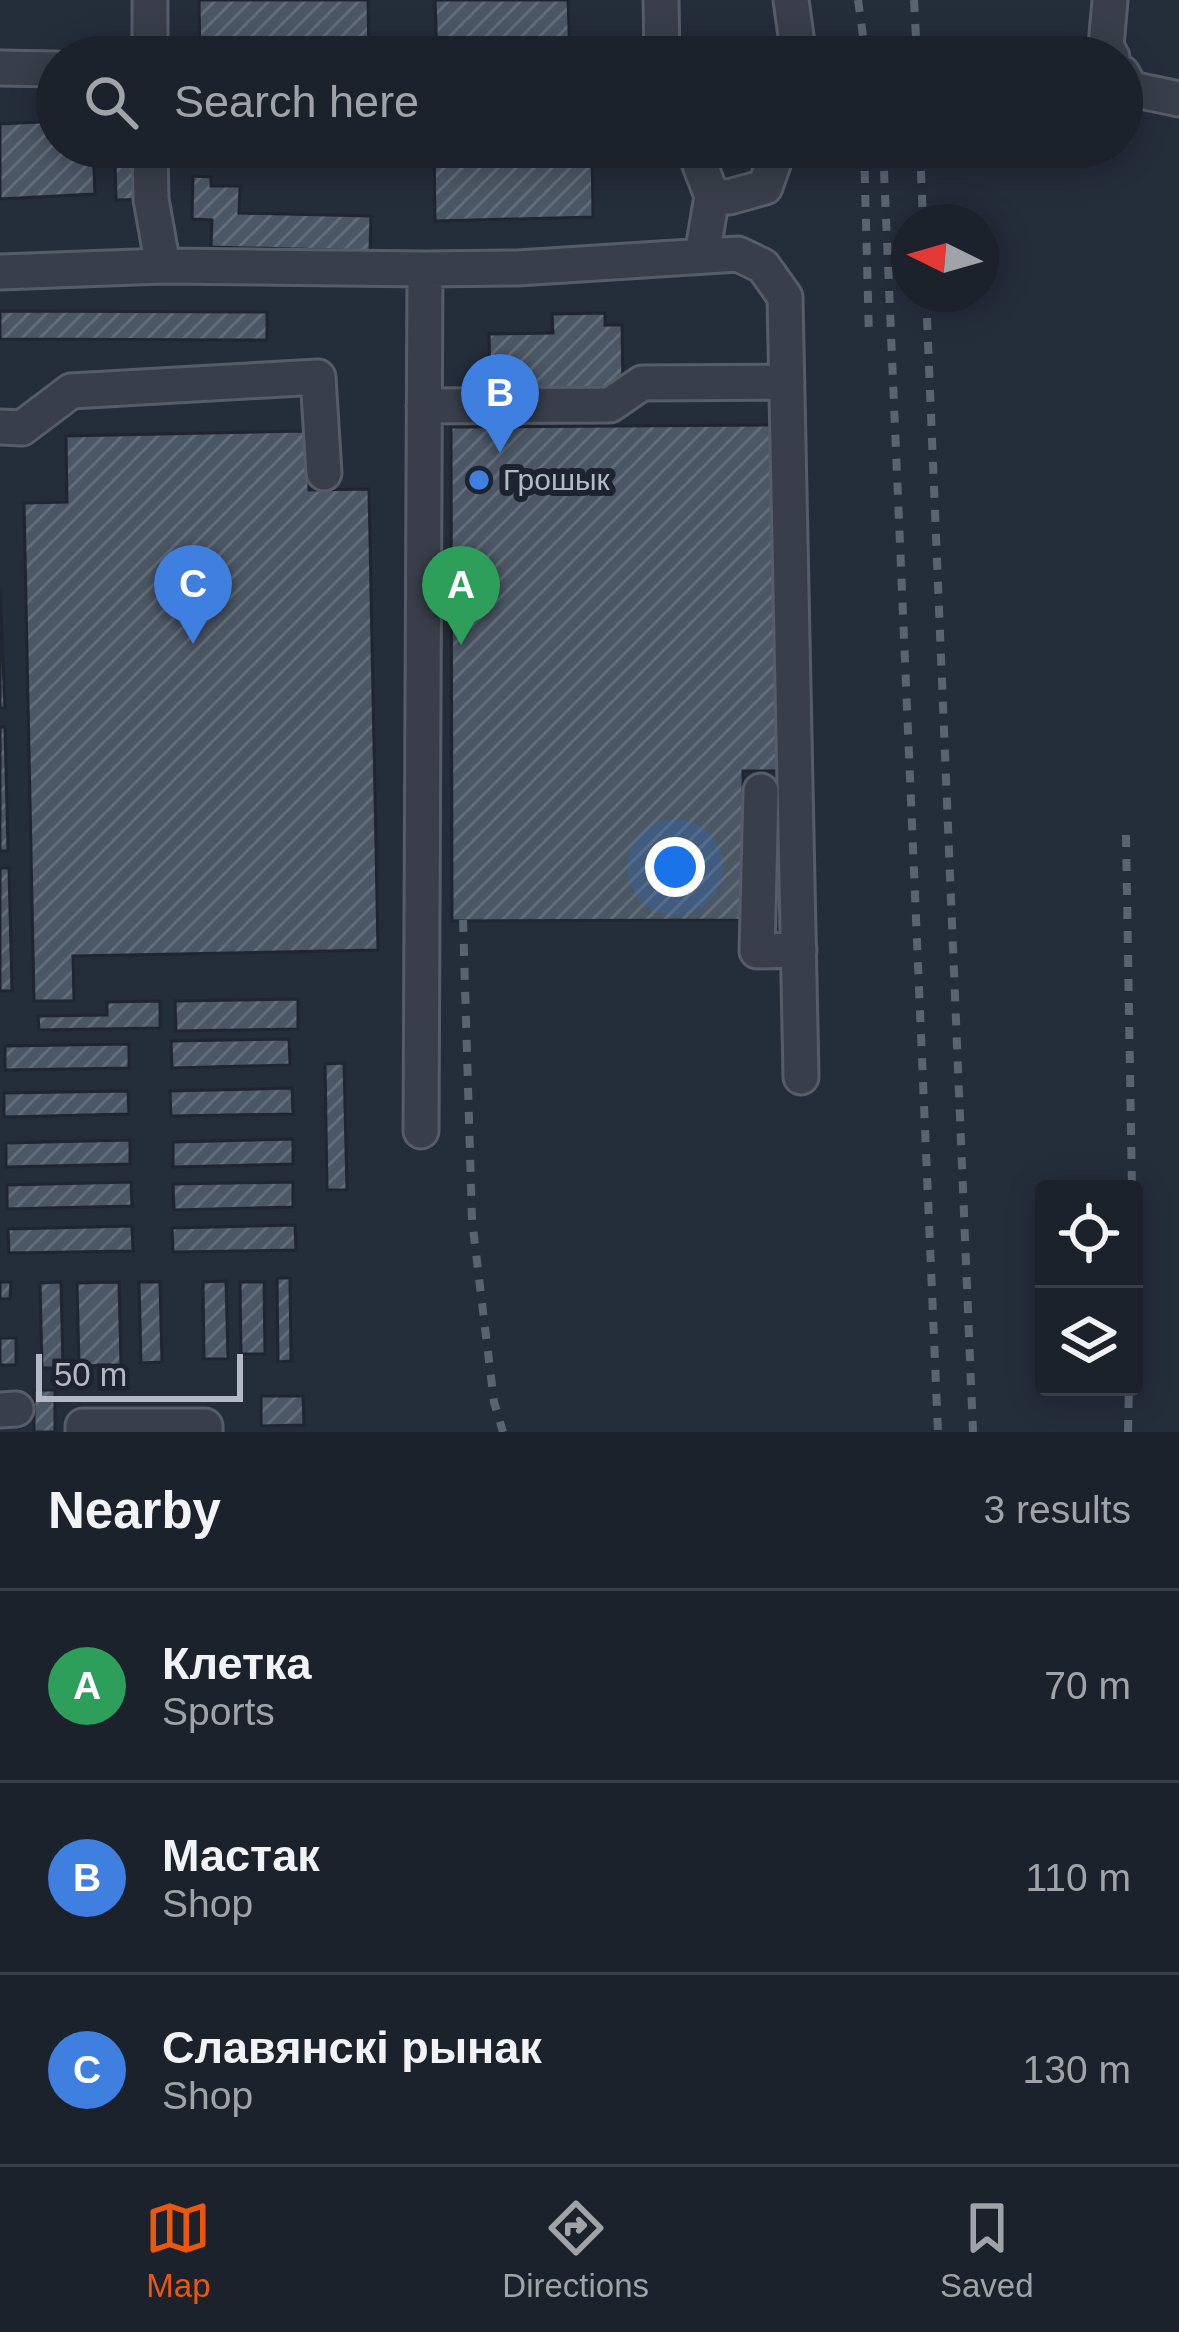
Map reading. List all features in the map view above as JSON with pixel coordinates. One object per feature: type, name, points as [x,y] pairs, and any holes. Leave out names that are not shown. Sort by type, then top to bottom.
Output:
[{"type":"street","points":[[150,0],[150,36]]},
{"type":"street","points":[[662,0],[662,36]]},
{"type":"street","points":[[791,0],[796,36]]},
{"type":"street","points":[[1107,36],[1111,0]]},
{"type":"street","points":[[0,68],[36,68]]},
{"type":"street","points":[[1143,91],[1179,99]]},
{"type":"street","points":[[150,168],[163,266]]},
{"type":"street","points":[[701,168],[712,196],[702,256]]},
{"type":"street","points":[[712,196],[729,197],[765,187],[772,168]]},
{"type":"street","points":[[0,272],[163,266],[518,268],[738,254],[763,266],[785,297],[801,1077]]},
{"type":"street","points":[[421,1131],[425,269]]},
{"type":"street","points":[[0,428],[22,428],[71,392],[319,377],[324,473]]},
{"type":"street","points":[[424,406],[610,405],[642,383],[787,382]]},
{"type":"street","points":[[761,791],[757,952],[799,950]]},
{"type":"street","points":[[83,1432],[83,1426],[205,1426],[205,1432]]},
{"type":"building","points":[[199,0],[368,0],[369,36],[200,36]]},
{"type":"building","points":[[435,0],[568,0],[569,36],[436,36]]},
{"type":"building","points":[[36,122],[36,168],[94,168],[95,194],[0,199],[0,124]]},
{"type":"building","points":[[115,168],[162,168],[163,199],[116,200]]},
{"type":"building","points":[[434,168],[592,168],[593,217],[435,221]]},
{"type":"building","points":[[193,176],[211,177],[211,186],[240,186],[239,213],[371,216],[370,251],[211,247],[212,220],[192,219]]},
{"type":"building","points":[[0,311],[267,312],[267,340],[0,339]]},
{"type":"building","points":[[605,313],[605,325],[622,325],[623,387],[490,389],[489,334],[553,333],[552,314]]},
{"type":"building","points":[[778,425],[779,771],[743,771],[744,920],[452,921],[451,427]]},
{"type":"building","points":[[308,431],[309,490],[369,489],[378,950],[73,956],[74,1001],[34,1001],[24,503],[67,502],[66,436]]},
{"type":"building","points":[[0,589],[5,708],[0,708]]},
{"type":"building","points":[[0,727],[5,727],[8,851],[0,851]]},
{"type":"building","points":[[0,868],[9,868],[12,991],[0,991]]},
{"type":"building","points":[[298,999],[298,1029],[176,1031],[175,1001]]},
{"type":"building","points":[[160,1001],[160,1028],[39,1030],[38,1016],[107,1015],[107,1002]]},
{"type":"building","points":[[289,1039],[290,1065],[172,1068],[171,1041]]},
{"type":"building","points":[[129,1044],[129,1068],[5,1070],[5,1046]]},
{"type":"building","points":[[344,1063],[347,1190],[327,1190],[325,1064]]},
{"type":"building","points":[[292,1088],[293,1114],[171,1116],[170,1091]]},
{"type":"building","points":[[128,1091],[129,1114],[4,1117],[4,1093]]},
{"type":"building","points":[[293,1139],[293,1164],[173,1167],[173,1142]]},
{"type":"building","points":[[130,1140],[130,1164],[6,1167],[6,1143]]},
{"type":"building","points":[[131,1182],[132,1206],[7,1209],[7,1185]]},
{"type":"building","points":[[293,1182],[293,1207],[174,1210],[173,1184]]},
{"type":"building","points":[[295,1225],[296,1250],[173,1252],[172,1228]]},
{"type":"building","points":[[132,1226],[133,1251],[9,1253],[8,1229]]},
{"type":"building","points":[[277,1278],[290,1278],[291,1361],[278,1362]]},
{"type":"building","points":[[226,1281],[228,1359],[204,1359],[203,1282]]},
{"type":"building","points":[[0,1282],[11,1282],[10,1299],[0,1299]]},
{"type":"building","points":[[61,1282],[63,1368],[42,1368],[40,1283]]},
{"type":"building","points":[[119,1282],[121,1365],[79,1366],[77,1283]]},
{"type":"building","points":[[139,1282],[160,1282],[162,1362],[141,1363]]},
{"type":"building","points":[[240,1282],[264,1282],[265,1354],[241,1354]]},
{"type":"building","points":[[0,1338],[16,1338],[16,1365],[0,1365]]},
{"type":"building","points":[[34,1390],[55,1390],[55,1432],[34,1432]]},
{"type":"building","points":[[261,1396],[303,1396],[304,1425],[261,1426]]},
{"type":"railway","points":[[858,0],[863,36]]},
{"type":"railway","points":[[914,0],[916,36]]},
{"type":"railway","points":[[865,168],[869,338]]},
{"type":"railway","points":[[884,168],[938,1432]]},
{"type":"railway","points":[[921,168],[922,204]]},
{"type":"railway","points":[[927,312],[973,1432]]},
{"type":"railway","points":[[1126,835],[1132,1180]]},
{"type":"railway","points":[[463,920],[472,1220],[494,1402],[503,1432]]},
{"type":"railway","points":[[1128,1432],[1129,1396]]},
{"type":"place","name":"Мастак","points":[[500,453]]},
{"type":"place","name":"Грошык","points":[[479,480]]},
{"type":"place","name":"Славянскі рынак","points":[[193,644]]},
{"type":"place","name":"Клетка","points":[[461,645]]}]
